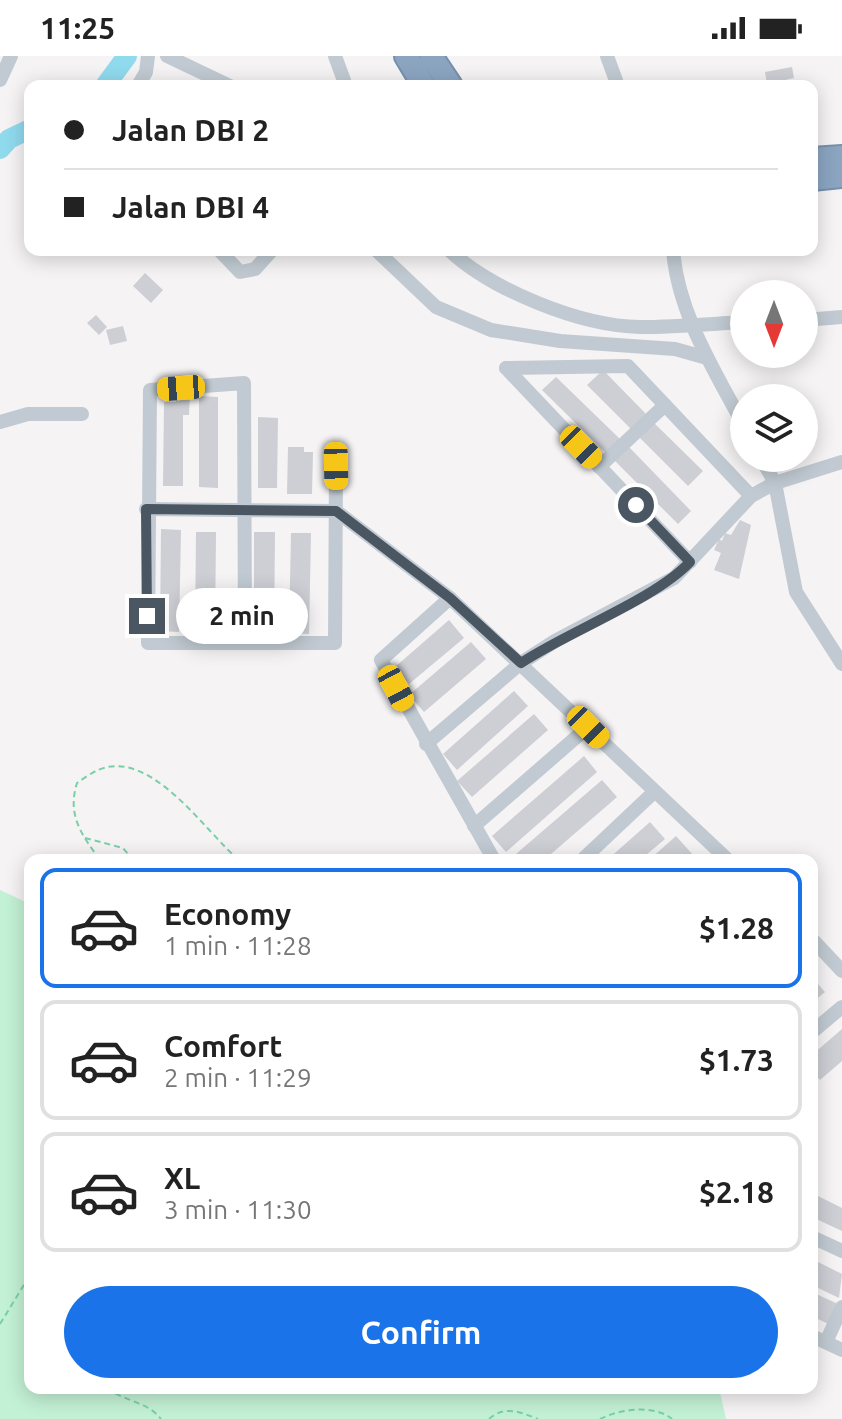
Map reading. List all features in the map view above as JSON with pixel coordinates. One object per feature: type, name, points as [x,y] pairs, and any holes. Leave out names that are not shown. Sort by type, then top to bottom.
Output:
[{"type":"highway","points":[[406,56],[420,80]]},
{"type":"highway","points":[[431,56],[447,80]]},
{"type":"highway","points":[[818,178],[842,176]]},
{"type":"street","points":[[0,80],[11,56]]},
{"type":"street","points":[[140,80],[148,56]]},
{"type":"street","points":[[167,56],[217,80]]},
{"type":"street","points":[[335,56],[344,80]]},
{"type":"street","points":[[607,56],[616,80]]},
{"type":"street","points":[[225,256],[240,272],[255,269],[267,256]]},
{"type":"street","points":[[382,256],[436,307],[491,330],[560,341],[675,349],[707,358]]},
{"type":"street","points":[[456,256],[474,273],[555,310],[636,327],[730,323]]},
{"type":"street","points":[[674,256],[677,278],[693,324],[730,400]]},
{"type":"street","points":[[818,319],[842,317]]},
{"type":"street","points":[[690,562],[506,368],[628,366],[751,496]]},
{"type":"street","points":[[245,643],[244,383],[150,390],[146,509],[148,643],[245,643],[335,643],[336,466]]},
{"type":"street","points":[[599,467],[665,405]]},
{"type":"street","points":[[0,422],[28,414],[82,414]]},
{"type":"street","points":[[426,744],[521,663],[555,641],[674,578],[751,496],[775,483],[842,462]]},
{"type":"street","points":[[769,472],[775,483],[796,592],[842,664]]},
{"type":"street","points":[[146,509],[336,511],[450,598],[718,854]]},
{"type":"street","points":[[450,598],[381,660],[490,854]]},
{"type":"street","points":[[474,826],[588,727]]},
{"type":"street","points":[[588,854],[653,793]]},
{"type":"street","points":[[818,945],[842,971]]},
{"type":"street","points":[[818,1027],[842,1007]]},
{"type":"street","points":[[818,1240],[842,1251]]},
{"type":"street","points":[[842,1307],[819,1339],[842,1350]]},
{"type":"path","points":[[95,854],[83,838],[72,814],[77,783],[100,768],[123,767],[151,777],[179,798],[233,854]]},
{"type":"path","points":[[83,838],[123,848],[128,854]]},
{"type":"path","points":[[0,1324],[24,1285]]},
{"type":"path","points":[[114,1394],[122,1400],[151,1407],[161,1419]]},
{"type":"path","points":[[600,1419],[631,1409],[665,1413],[672,1419]]},
{"type":"path","points":[[489,1419],[498,1411],[516,1410],[538,1419]]},
{"type":"green space","points":[[0,890],[24,901],[24,1394],[720,1394],[726,1419],[0,1419]]},
{"type":"building","points":[[792,67],[794,78],[766,80],[765,72]]},
{"type":"building","points":[[145,273],[163,290],[151,303],[133,286]]},
{"type":"building","points":[[96,315],[107,327],[99,335],[87,323]]},
{"type":"building","points":[[123,326],[127,341],[110,345],[106,330]]},
{"type":"building","points":[[603,370],[647,415],[632,430],[587,385]]},
{"type":"building","points":[[556,377],[621,440],[607,454],[542,390]]},
{"type":"building","points":[[176,395],[190,395],[189,415],[183,415],[183,486],[163,486],[164,402],[176,402]]},
{"type":"building","points":[[199,396],[218,397],[218,488],[199,487]]},
{"type":"building","points":[[258,417],[278,418],[277,488],[258,488]]},
{"type":"building","points":[[653,422],[703,471],[688,486],[638,436]]},
{"type":"building","points":[[628,446],[691,511],[678,524],[614,460]]},
{"type":"building","points":[[288,447],[304,447],[304,452],[313,452],[312,494],[287,494]]},
{"type":"building","points":[[740,520],[751,525],[739,579],[714,570],[721,553],[714,550],[719,539],[722,541],[725,533],[731,535]]},
{"type":"building","points":[[161,529],[181,530],[179,632],[160,631]]},
{"type":"building","points":[[196,532],[216,532],[215,632],[195,632]]},
{"type":"building","points":[[254,532],[275,532],[274,633],[254,633]]},
{"type":"building","points":[[291,533],[311,533],[309,634],[289,633]]},
{"type":"building","points":[[449,620],[464,638],[409,684],[395,667]]},
{"type":"building","points":[[471,642],[486,659],[424,712],[409,695]]},
{"type":"building","points":[[514,691],[528,706],[457,770],[443,754]]},
{"type":"building","points":[[534,714],[548,730],[472,797],[457,781]]},
{"type":"building","points":[[584,756],[597,772],[506,852],[492,836]]},
{"type":"building","points":[[602,780],[617,797],[551,854],[516,854]]},
{"type":"building","points":[[650,822],[665,839],[647,854],[614,854]]},
{"type":"building","points":[[676,836],[692,854],[656,854]]},
{"type":"building","points":[[818,984],[825,992],[818,998]]},
{"type":"building","points":[[842,1029],[842,1061],[820,1080],[818,1050]]},
{"type":"building","points":[[818,1196],[842,1208],[842,1231],[818,1220]]},
{"type":"building","points":[[818,1262],[842,1274],[839,1298],[818,1288]]},
{"type":"building","points":[[818,1295],[838,1304],[828,1324],[818,1319]]},
{"type":"waterway","points":[[109,80],[127,56]]},
{"type":"waterway","points":[[0,149],[9,139],[24,132]]},
{"type":"route","points":[[147,616],[146,509],[336,511],[450,598],[521,663],[555,641],[674,578],[690,562],[636,505]]}]
